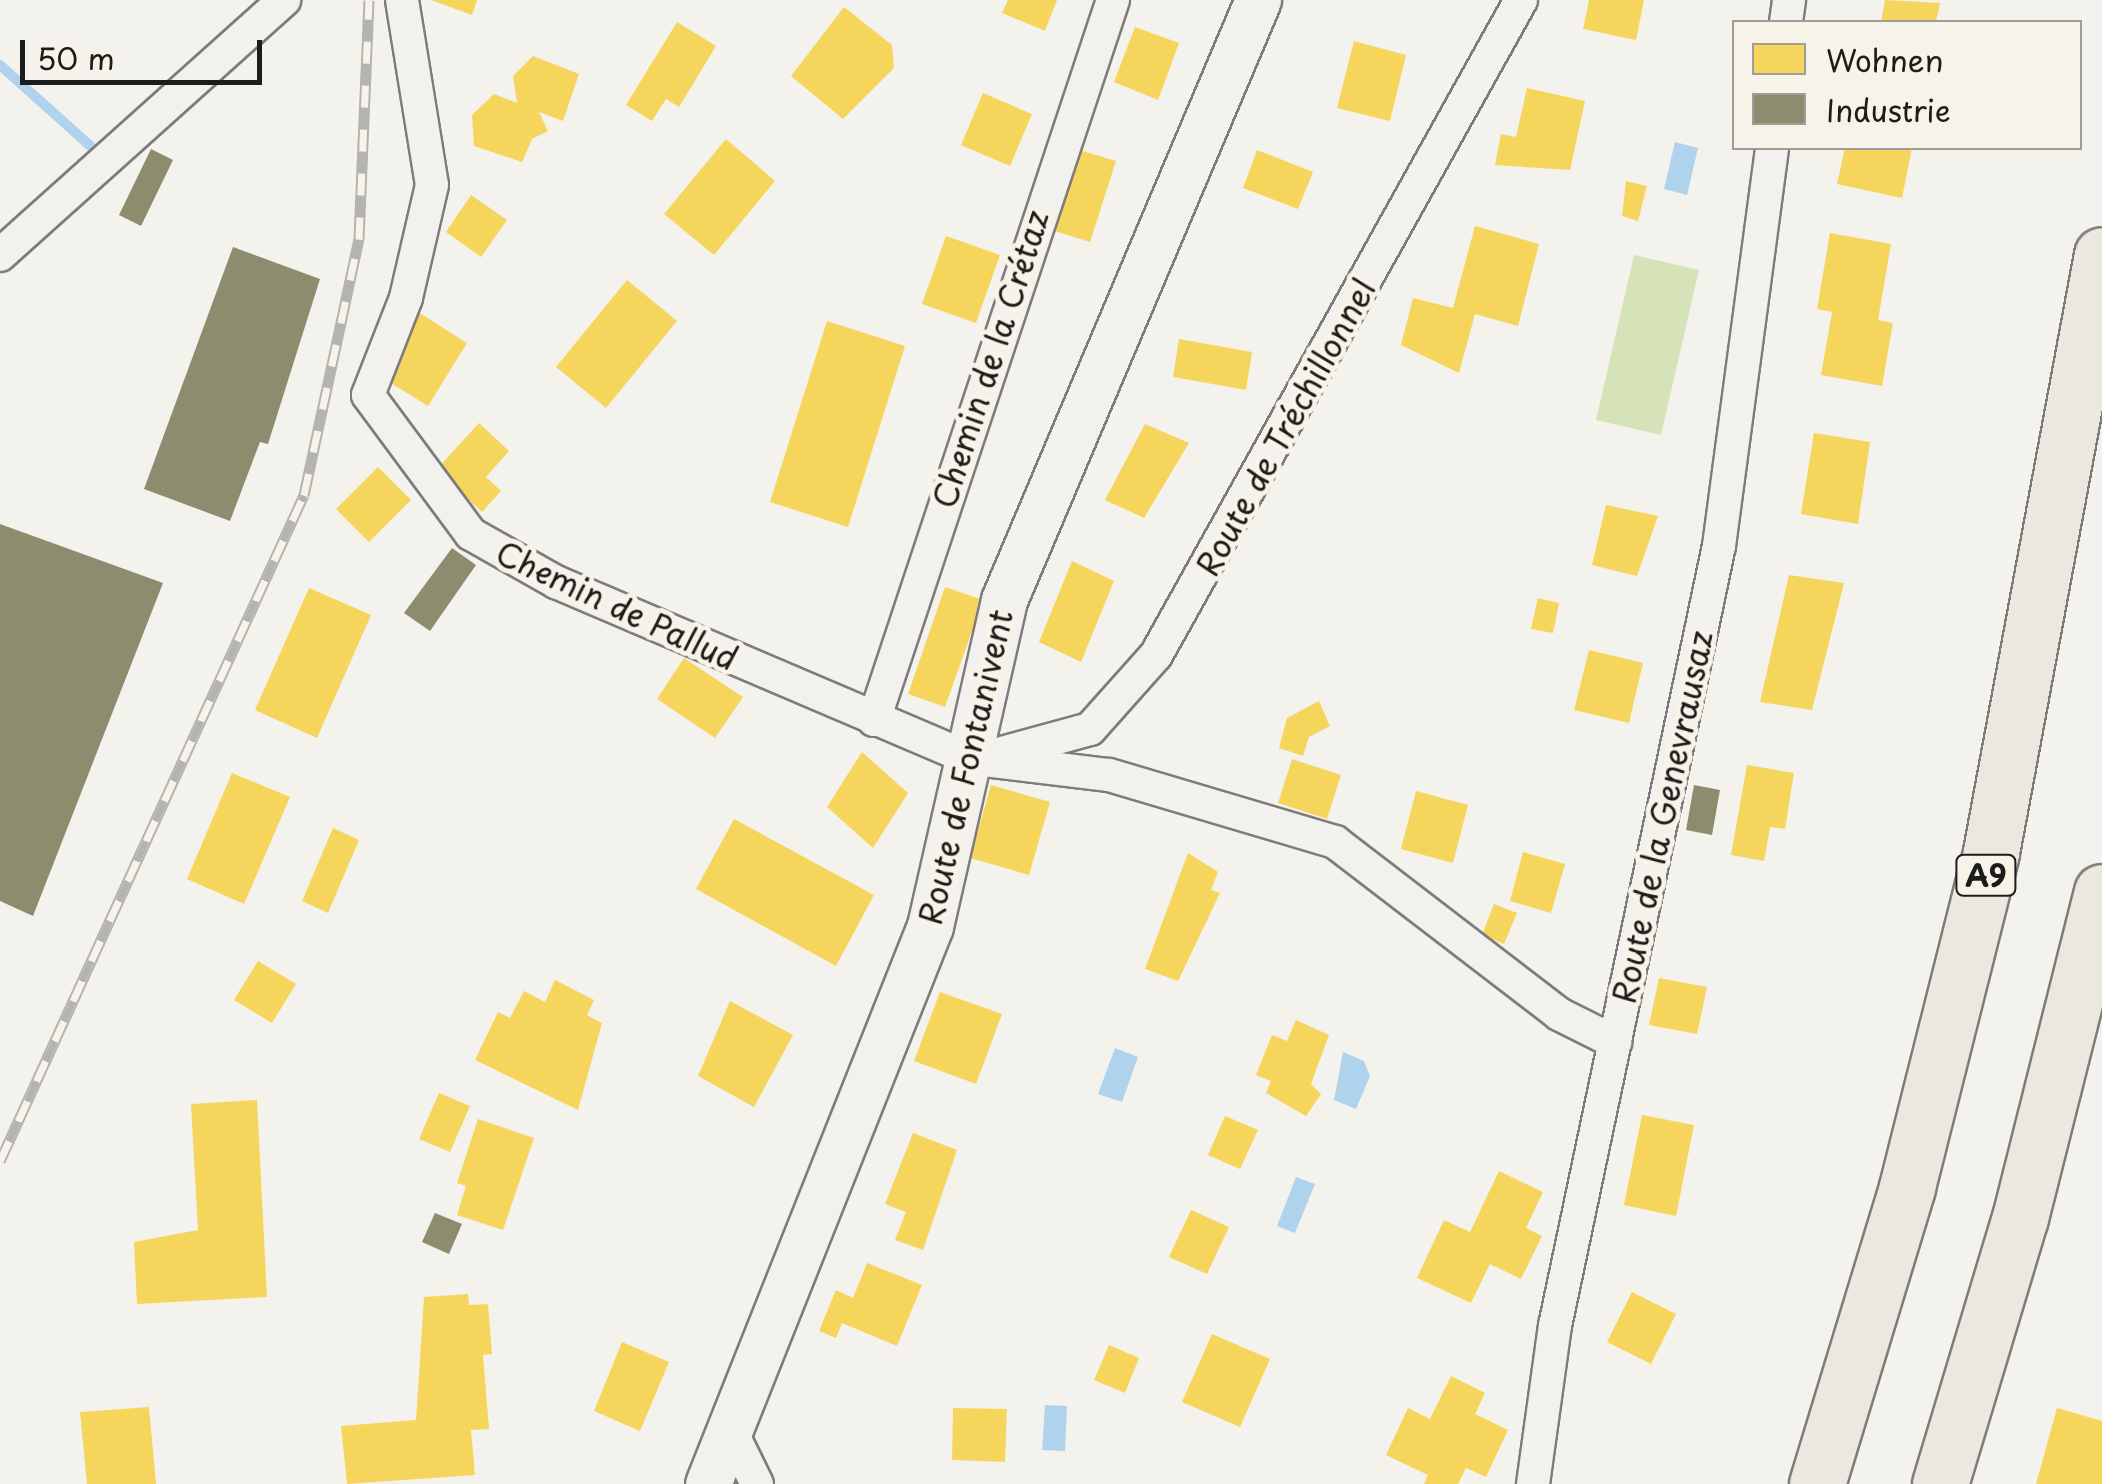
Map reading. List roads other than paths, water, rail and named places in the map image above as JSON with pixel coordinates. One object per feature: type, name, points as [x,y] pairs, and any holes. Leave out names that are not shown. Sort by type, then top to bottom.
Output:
[{"type":"highway","name":"A9","points":[[1817,1484],[1907,1188],[1991,852],[2102,255]]},
{"type":"highway","points":[[1940,1484],[2102,892]]},
{"type":"street","points":[[0,255],[284,0]]},
{"type":"street","name":"Chemin de Pallud","points":[[402,0],[432,185],[406,298],[368,395],[471,534],[510,559],[968,758],[1109,775],[1335,842],[1559,1014],[1616,1042]]},
{"type":"street","name":"Chemin de la Crétaz","points":[[874,720],[1114,0]]},
{"type":"street","name":"Route de Fontanivent","points":[[708,1484],[930,926],[1004,600],[1258,0]]},
{"type":"street","name":"Route de Tréchillonnel","points":[[968,758],[1090,728],[1156,655],[1520,0]]},
{"type":"street","name":"Route de la Genevrausaz","points":[[1533,1484],[1555,1326],[1718,546],[1772,150]]},
{"type":"street","points":[[730,1430],[757,1484]]},
{"type":"water","points":[[1675,142],[1698,148],[1687,195],[1664,189]]},
{"type":"water","points":[[1115,1048],[1138,1057],[1122,1102],[1098,1094]]},
{"type":"water","points":[[1343,1052],[1364,1061],[1370,1076],[1356,1109],[1334,1100]]},
{"type":"water","points":[[1296,1177],[1315,1184],[1295,1233],[1277,1226]]},
{"type":"water","points":[[1045,1405],[1067,1406],[1065,1451],[1042,1450]]},
{"type":"waterway","points":[[0,65],[97,152]]},
{"type":"railway","points":[[0,1161],[304,495],[359,239],[369,0]]}]
